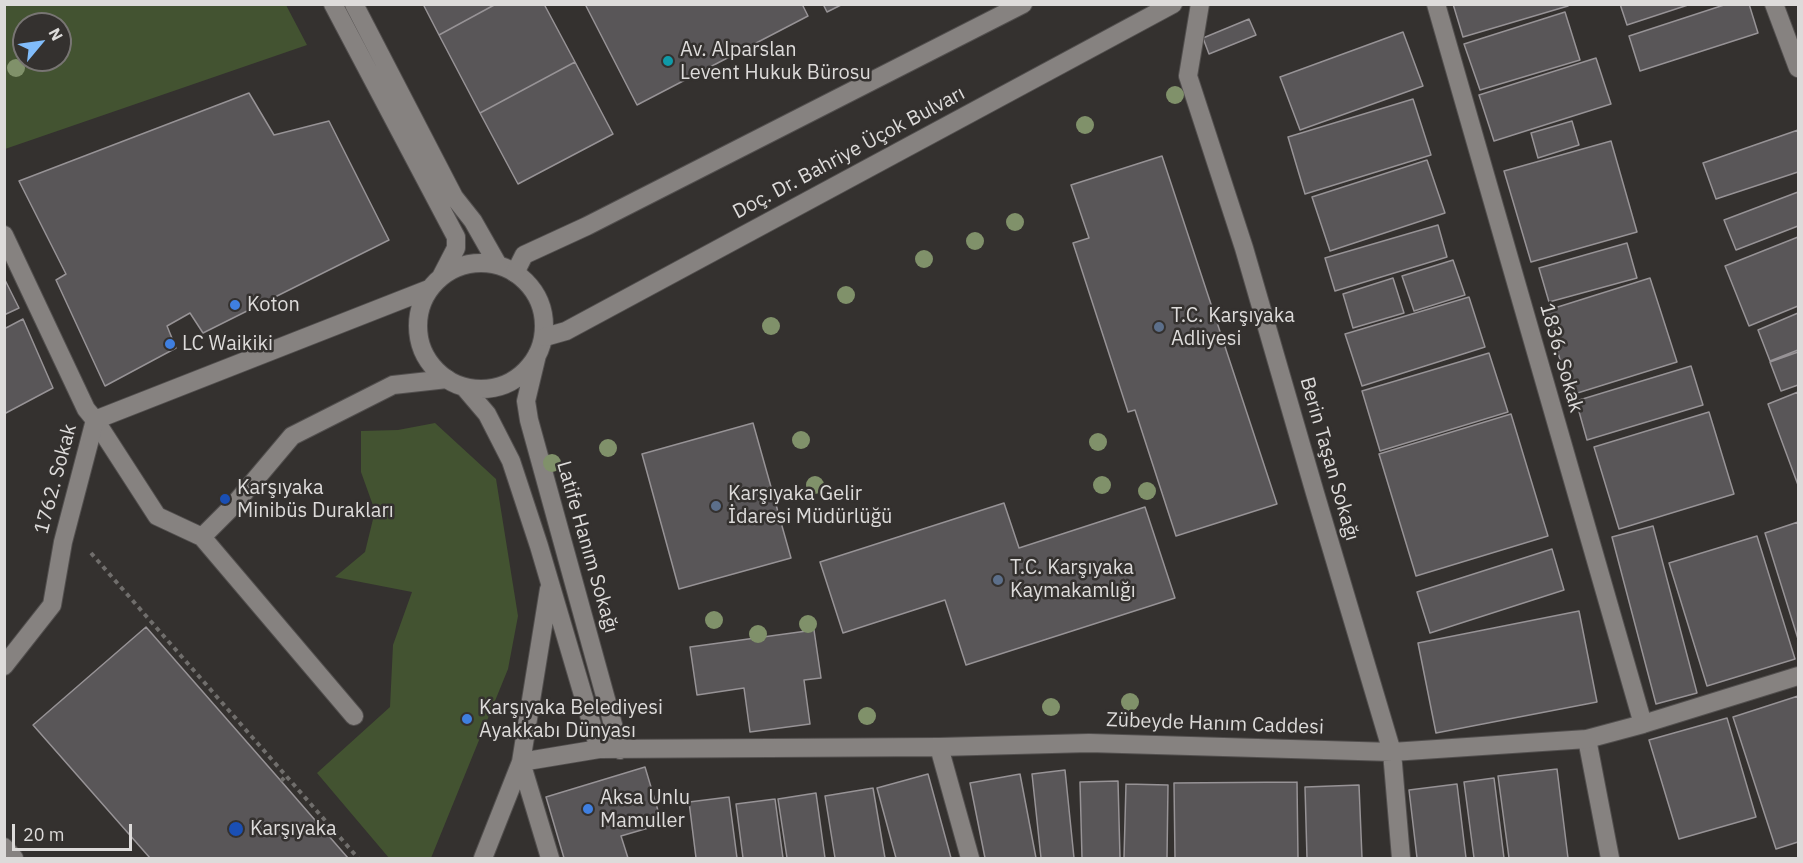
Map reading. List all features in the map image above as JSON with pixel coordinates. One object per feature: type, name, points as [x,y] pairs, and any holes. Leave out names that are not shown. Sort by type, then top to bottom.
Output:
[{"type":"street","points":[[333,4],[456,237],[456,248],[435,284],[420,311],[418,330],[423,349],[432,366],[447,379],[464,387],[486,389],[507,384],[525,372],[537,355],[545,337],[544,319],[539,301],[529,285],[515,273],[498,265],[478,263],[458,267],[435,284],[95,420],[157,516],[202,537],[354,716]]},
{"type":"street","points":[[354,4],[454,197],[472,221],[498,265]]},
{"type":"street","points":[[515,273],[524,255],[587,226],[1023,4]]},
{"type":"street","name":"Doç. Dr. Bahriye Üçok Bulvarı","points":[[545,337],[566,331],[1173,4]]},
{"type":"street","name":"Berin Taşan Sokağı","points":[[1200,4],[1188,76],[1245,248],[1392,752],[1401,858]]},
{"type":"street","name":"1836. Sokak","points":[[1436,4],[1643,724]]},
{"type":"street","points":[[1774,4],[1798,68]]},
{"type":"street","name":"1762. Sokak","points":[[4,235],[86,409],[95,420],[63,542],[52,605],[4,666]]},
{"type":"street","name":"Latife Hanım Sokağı","points":[[537,355],[526,401],[529,420],[620,750]]},
{"type":"street","points":[[202,537],[233,506],[292,436],[393,385],[447,379]]},
{"type":"street","points":[[464,387],[487,414],[511,461],[540,546],[599,749]]},
{"type":"street","points":[[483,858],[521,762],[550,584]]},
{"type":"street","name":"Zübeyde Hanım Caddesi","points":[[521,762],[599,749],[939,747],[1089,743],[1392,752],[1587,739],[1798,676]]},
{"type":"street","points":[[1587,739],[1610,858]]},
{"type":"street","points":[[939,747],[970,858]]},
{"type":"street","points":[[521,762],[550,858]]},
{"type":"street","points":[[4,847],[14,858]]},
{"type":"path","points":[[67,525],[358,858]]},
{"type":"path","points":[[280,782],[287,775]]},
{"type":"green space","points":[[4,5],[286,5],[307,45],[5,149]]},
{"type":"green space","points":[[435,423],[496,479],[518,616],[508,669],[431,858],[389,858],[317,773],[390,707],[393,645],[412,592],[335,577],[365,552],[375,511],[361,472],[361,431],[398,430]]},
{"type":"building","points":[[423,4],[496,4],[439,35]]},
{"type":"building","points":[[496,4],[544,4],[575,62],[480,113],[439,35]]},
{"type":"building","name":"Av. Alparslan Levent Hukuk Bürosu","points":[[585,4],[802,4],[808,16],[637,105]]},
{"type":"building","points":[[823,4],[843,4],[827,12]]},
{"type":"building","points":[[1453,4],[1568,4],[1568,6],[1463,37]]},
{"type":"building","points":[[1620,4],[1691,4],[1627,25]]},
{"type":"building","points":[[1727,4],[1749,4],[1758,33],[1640,71],[1629,36]]},
{"type":"building","points":[[1565,12],[1580,60],[1480,90],[1464,44]]},
{"type":"building","points":[[1249,19],[1256,35],[1209,54],[1203,38]]},
{"type":"building","points":[[1403,32],[1423,86],[1300,130],[1280,77]]},
{"type":"building","points":[[1596,58],[1611,104],[1494,141],[1479,95]]},
{"type":"building","points":[[575,62],[613,134],[518,184],[480,113]]},
{"type":"building","points":[[249,93],[274,135],[329,121],[389,240],[203,333],[190,313],[167,326],[176,348],[105,386],[56,280],[66,274],[19,181]]},
{"type":"building","points":[[1413,99],[1431,155],[1305,194],[1288,137]]},
{"type":"building","points":[[1572,121],[1579,145],[1538,158],[1531,133]]},
{"type":"building","points":[[1798,130],[1798,172],[1716,199],[1703,163]]},
{"type":"building","points":[[1611,141],[1637,232],[1531,262],[1504,171]]},
{"type":"building","name":"T.C. Karşıyaka Adliyesi","points":[[1162,156],[1277,504],[1176,536],[1135,410],[1128,412],[1073,243],[1089,238],[1071,185]]},
{"type":"building","points":[[1427,160],[1445,213],[1330,251],[1312,197]]},
{"type":"building","points":[[1798,192],[1798,226],[1736,250],[1724,220]]},
{"type":"building","points":[[1438,225],[1447,257],[1335,291],[1325,258]]},
{"type":"building","points":[[1798,237],[1798,306],[1749,326],[1725,266]]},
{"type":"building","points":[[1627,243],[1637,278],[1549,302],[1539,268]]},
{"type":"building","points":[[1453,260],[1465,295],[1414,311],[1402,276]]},
{"type":"building","points":[[4,278],[19,308],[4,315]]},
{"type":"building","points":[[1393,278],[1404,313],[1353,328],[1343,294]]},
{"type":"building","points":[[1650,278],[1677,362],[1571,395],[1545,311]]},
{"type":"building","points":[[1469,297],[1485,347],[1362,386],[1345,334]]},
{"type":"building","points":[[1798,313],[1798,350],[1770,361],[1758,330]]},
{"type":"building","points":[[23,319],[53,388],[4,414],[4,329]]},
{"type":"building","points":[[1798,352],[1798,385],[1781,391],[1770,362]]},
{"type":"building","points":[[1489,353],[1508,412],[1380,451],[1362,391]]},
{"type":"building","points":[[1691,366],[1703,405],[1587,440],[1576,401]]},
{"type":"building","points":[[1798,392],[1798,485],[1768,404]]},
{"type":"building","points":[[1709,412],[1734,494],[1619,529],[1594,447]]},
{"type":"building","points":[[1511,414],[1548,536],[1416,576],[1379,454]]},
{"type":"building","name":"Karşıyaka Gelir İdaresi Müdürlüğü","points":[[753,423],[791,558],[679,589],[642,454]]},
{"type":"building","name":"T.C. Karşıyaka Kaymakamlığı","points":[[1004,503],[1019,548],[1145,507],[1175,598],[966,665],[945,600],[843,633],[820,562]]},
{"type":"building","points":[[1798,522],[1798,639],[1765,533]]},
{"type":"building","points":[[1653,526],[1697,693],[1656,704],[1612,537]]},
{"type":"building","points":[[1757,536],[1795,659],[1707,686],[1669,563]]},
{"type":"building","points":[[1552,549],[1564,590],[1430,633],[1417,592]]},
{"type":"building","points":[[1579,611],[1597,702],[1436,733],[1418,643]]},
{"type":"building","name":"Karşıyaka","points":[[146,627],[348,858],[150,858],[33,725]]},
{"type":"building","points":[[814,630],[821,678],[804,680],[810,724],[750,732],[744,688],[697,695],[690,647]]},
{"type":"building","points":[[1798,696],[1798,842],[1776,849],[1733,717]]},
{"type":"building","points":[[1727,718],[1756,817],[1679,839],[1649,740]]},
{"type":"building","points":[[645,767],[662,824],[621,836],[628,858],[564,858],[546,797]]},
{"type":"building","points":[[1557,769],[1568,858],[1509,858],[1498,776]]},
{"type":"building","points":[[1065,770],[1074,858],[1041,858],[1032,774]]},
{"type":"building","points":[[928,774],[951,858],[896,858],[877,788]]},
{"type":"building","points":[[1020,774],[1036,858],[985,858],[970,783]]},
{"type":"building","points":[[1494,778],[1504,858],[1474,858],[1464,782]]},
{"type":"building","points":[[1118,781],[1120,858],[1082,858],[1080,782]]},
{"type":"building","points":[[1297,782],[1298,858],[1175,858],[1174,783]]},
{"type":"building","points":[[1126,784],[1168,785],[1167,858],[1124,858]]},
{"type":"building","points":[[1457,784],[1466,858],[1417,858],[1409,790]]},
{"type":"building","points":[[1359,785],[1362,858],[1307,858],[1305,787]]},
{"type":"building","points":[[873,788],[885,858],[835,858],[825,796]]},
{"type":"building","points":[[816,793],[825,858],[787,858],[778,799]]},
{"type":"building","points":[[729,797],[737,858],[696,858],[689,802]]},
{"type":"building","points":[[775,799],[783,858],[743,858],[736,804]]},
{"type":"place","name":"Av. Alparslan Levent Hukuk Bürosu","points":[[668,61]]},
{"type":"place","name":"Koton","points":[[235,305]]},
{"type":"place","name":"T.C. Karşıyaka Adliyesi","points":[[1159,327]]},
{"type":"place","name":"LC Waikiki","points":[[170,344]]},
{"type":"place","name":"Karşıyaka Minibüs Durakları","points":[[225,499]]},
{"type":"place","name":"Karşıyaka Gelir İdaresi Müdürlüğü","points":[[716,506]]},
{"type":"place","name":"T.C. Karşıyaka Kaymakamlığı","points":[[998,580]]},
{"type":"place","name":"Karşıyaka Belediyesi Ayakkabı Dünyası","points":[[467,719]]},
{"type":"place","name":"Aksa Unlu Mamuller","points":[[588,809]]},
{"type":"place","name":"Karşıyaka","points":[[236,829]]}]
